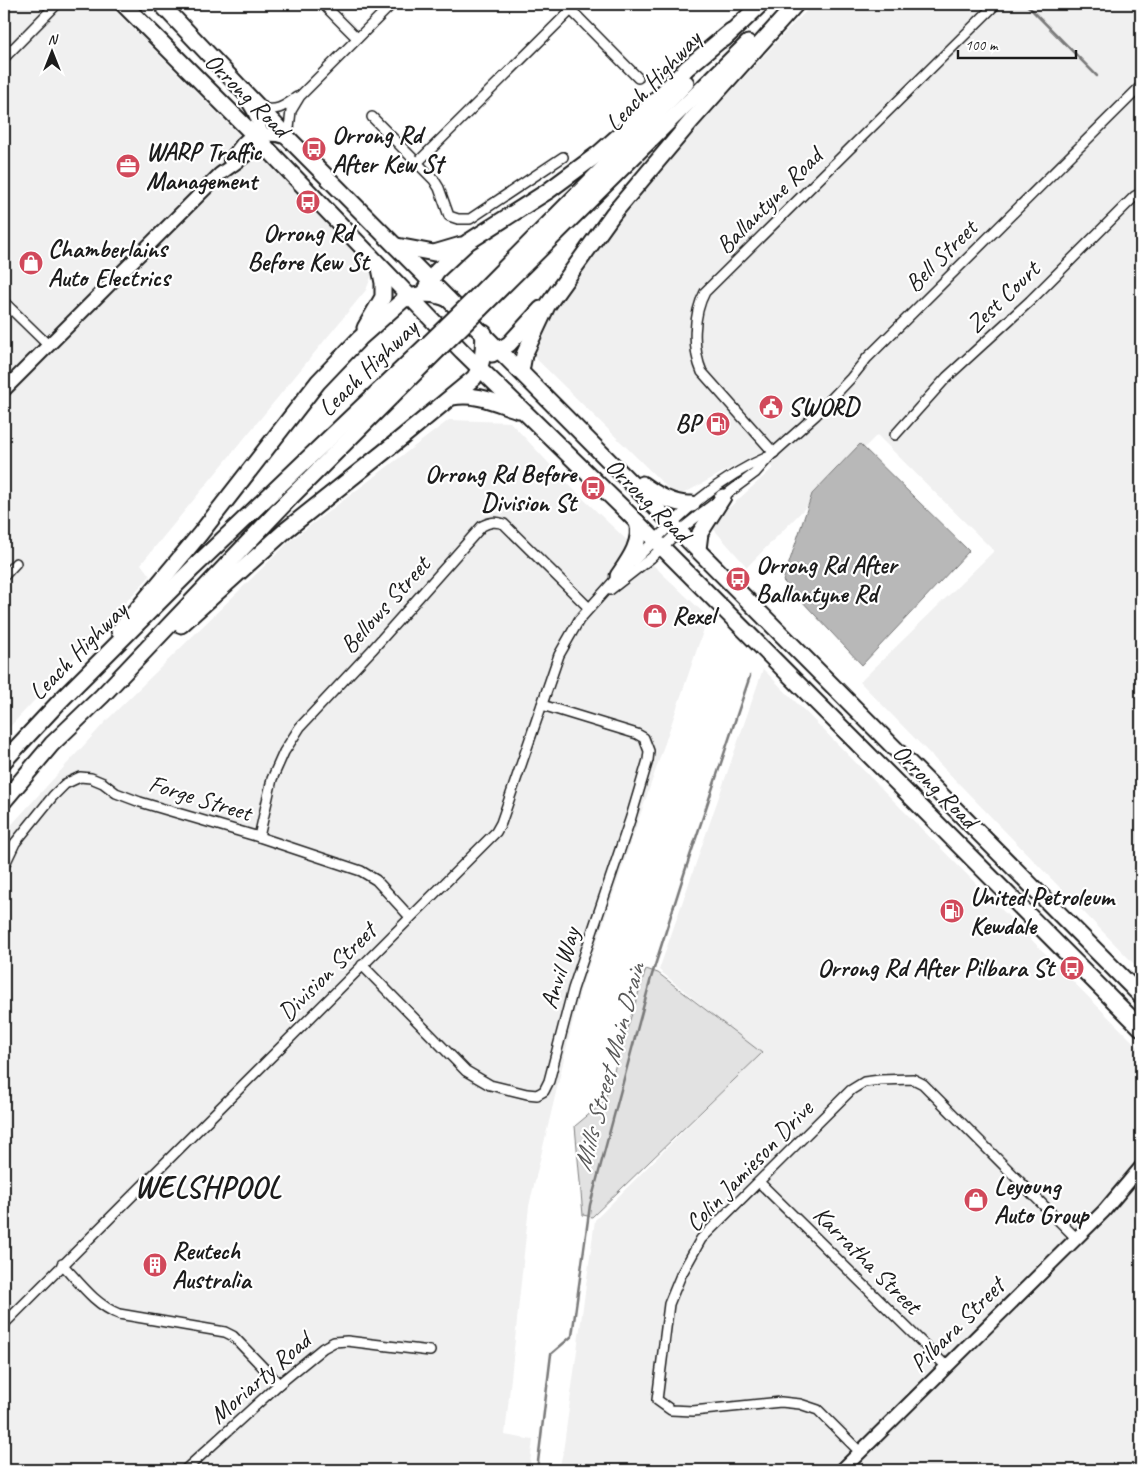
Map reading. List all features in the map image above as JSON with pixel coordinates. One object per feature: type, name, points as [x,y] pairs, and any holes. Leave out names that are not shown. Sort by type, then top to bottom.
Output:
[{"type":"highway","name":"Orrong Road","points":[[123,4],[258,137],[430,319],[462,351],[472,355],[482,363],[522,412],[637,522],[1141,1028]]},
{"type":"highway","name":"Orrong Road","points":[[161,4],[288,138],[397,246],[427,286],[450,299],[1141,996]]},
{"type":"highway","name":"Leach Highway","points":[[476,305],[656,116],[730,31],[761,4]]},
{"type":"highway","name":"Leach Highway","points":[[4,761],[193,568],[433,347],[789,4]]},
{"type":"highway","points":[[521,371],[524,355],[547,306],[613,214],[692,120],[796,4]]},
{"type":"highway","points":[[60,702],[200,534],[318,382],[360,338],[403,300],[427,286],[436,271],[468,242],[548,191],[598,154],[634,123],[687,68],[730,31]]},
{"type":"highway","points":[[397,246],[434,253],[468,242]]},
{"type":"highway","points":[[360,338],[383,296],[380,268]]},
{"type":"highway","points":[[427,286],[430,319]]},
{"type":"highway","points":[[102,696],[286,530],[474,378],[482,363],[510,342],[555,294]]},
{"type":"highway","points":[[482,363],[484,333]]},
{"type":"highway","name":"Leach Highway","points":[[37,759],[102,696],[433,347]]},
{"type":"highway","points":[[452,397],[465,395],[481,397],[522,412]]},
{"type":"highway","points":[[608,460],[655,493],[678,503],[692,504]]},
{"type":"highway","points":[[698,549],[700,533],[723,497]]},
{"type":"highway","points":[[618,576],[634,550],[638,534],[637,522]]},
{"type":"highway","points":[[4,790],[37,759]]},
{"type":"highway","points":[[4,801],[37,759]]},
{"type":"street","points":[[4,58],[57,4]]},
{"type":"street","points":[[323,4],[357,38]]},
{"type":"street","points":[[4,390],[220,174],[243,144],[258,137],[288,138],[291,111],[300,96],[392,4]]},
{"type":"street","name":"Ballantyne Road","points":[[772,455],[702,372],[696,355],[698,308],[701,300],[705,292],[996,4]]},
{"type":"street","points":[[418,162],[574,7],[638,78]]},
{"type":"street","points":[[208,54],[250,104],[256,115],[258,137]]},
{"type":"street","name":"Bell Street","points":[[675,527],[723,497],[756,473],[772,455],[816,415],[867,358],[1141,86]]},
{"type":"street","points":[[260,108],[278,109],[300,96]]},
{"type":"street","points":[[372,117],[418,162],[439,188],[449,216],[458,219],[470,219],[562,157]]},
{"type":"street","name":"Zest Court","points":[[896,435],[947,377],[1030,300],[1134,196],[1141,193]]},
{"type":"street","points":[[4,302],[48,345]]},
{"type":"street","name":"Bell Street","points":[[675,527],[692,504],[750,464],[772,455]]},
{"type":"street","name":"Bellows Street","points":[[259,837],[272,779],[284,752],[300,727],[372,650],[482,526],[496,521],[504,524],[589,608]]},
{"type":"street","points":[[659,544],[675,527]]},
{"type":"street","name":"Division Street","points":[[4,1324],[496,832],[501,823],[559,655],[566,641],[589,608],[618,576],[659,544]]},
{"type":"street","name":"Division Street","points":[[600,597],[617,585],[659,544]]},
{"type":"street","points":[[4,576],[16,563]]},
{"type":"street","name":"Anvil Way","points":[[362,965],[466,1071],[490,1085],[527,1094],[537,1095],[544,1091],[549,1081],[573,989],[631,817],[649,751],[644,738],[637,734],[542,705]]},
{"type":"street","name":"Forge Street","points":[[4,866],[15,843],[53,796],[64,784],[80,776],[103,783],[116,792],[140,802],[259,837],[362,871],[376,880],[410,917]]},
{"type":"street","name":"Colin Jamieson Drive","points":[[860,1452],[818,1410],[800,1404],[781,1402],[693,1411],[671,1410],[657,1400],[669,1304],[681,1275],[701,1239],[851,1090],[864,1082],[899,1079],[913,1079],[923,1084],[1076,1238]]},
{"type":"street","name":"Pilbara Street","points":[[1104,1211],[1141,1167]]},
{"type":"street","name":"Pilbara Street","points":[[842,1470],[1076,1238],[1141,1177]]},
{"type":"street","name":"Karratha Street","points":[[760,1182],[947,1366]]},
{"type":"street","points":[[62,1264],[101,1305],[109,1310],[119,1314],[217,1329],[234,1336],[279,1384]]},
{"type":"street","name":"Moriarty Road","points":[[185,1470],[279,1384],[334,1342],[346,1341],[430,1351]]},
{"type":"shaded area","points":[[4,4],[108,4],[374,270],[366,290],[141,564],[150,576],[4,733]]},
{"type":"shaded area","points":[[814,4],[1141,4],[1141,971],[860,682],[994,551],[877,435],[747,567],[710,525],[773,468],[757,454],[677,497],[510,333],[795,22]]},
{"type":"shaded area","points":[[449,420],[510,422],[575,491],[708,617],[580,991],[529,1206],[505,1435],[533,1440],[529,1470],[4,1470],[4,833],[107,720],[291,540]]},
{"type":"shaded area","points":[[860,444],[969,551],[862,665],[783,581],[812,494]]},
{"type":"shaded area","points":[[763,669],[1141,1050],[1141,1470],[559,1470],[595,1220],[760,1054],[659,970]]},
{"type":"shaded area","points":[[646,969],[658,973],[762,1053],[592,1217],[583,1215],[575,1126],[604,1102]]},
{"type":"waterway","name":"Mills Street Main Drain","points":[[1026,4],[1097,76]]},
{"type":"waterway","name":"Mills Street Main Drain","points":[[537,1470],[551,1354],[572,1336],[590,1205],[651,978],[750,676]]},
{"type":"place","name":"Orrong Rd After Kew St","points":[[314,149]]},
{"type":"place","name":"WARP Traffic Management","points":[[128,166]]},
{"type":"place","name":"Orrong Rd Before Kew St","points":[[308,202]]},
{"type":"place","name":"Chamberlains Auto Electrics","points":[[31,263]]},
{"type":"place","name":"SWORD","points":[[771,407]]},
{"type":"place","name":"BP","points":[[718,424]]},
{"type":"place","name":"Orrong Rd Before Division St","points":[[593,488]]},
{"type":"place","name":"Orrong Rd After Ballantyne Rd","points":[[738,579]]},
{"type":"place","name":"Rexel","points":[[655,616]]},
{"type":"place","name":"United Petroleum Kewdale","points":[[952,911]]},
{"type":"place","name":"Orrong Rd After Pilbara St","points":[[1072,968]]},
{"type":"place","name":"Leyoung Auto Group","points":[[976,1200]]},
{"type":"place","name":"Reutech Australia","points":[[155,1265]]},
{"type":"district","name":"WELSHPOOL","points":[[208,1187]]}]
